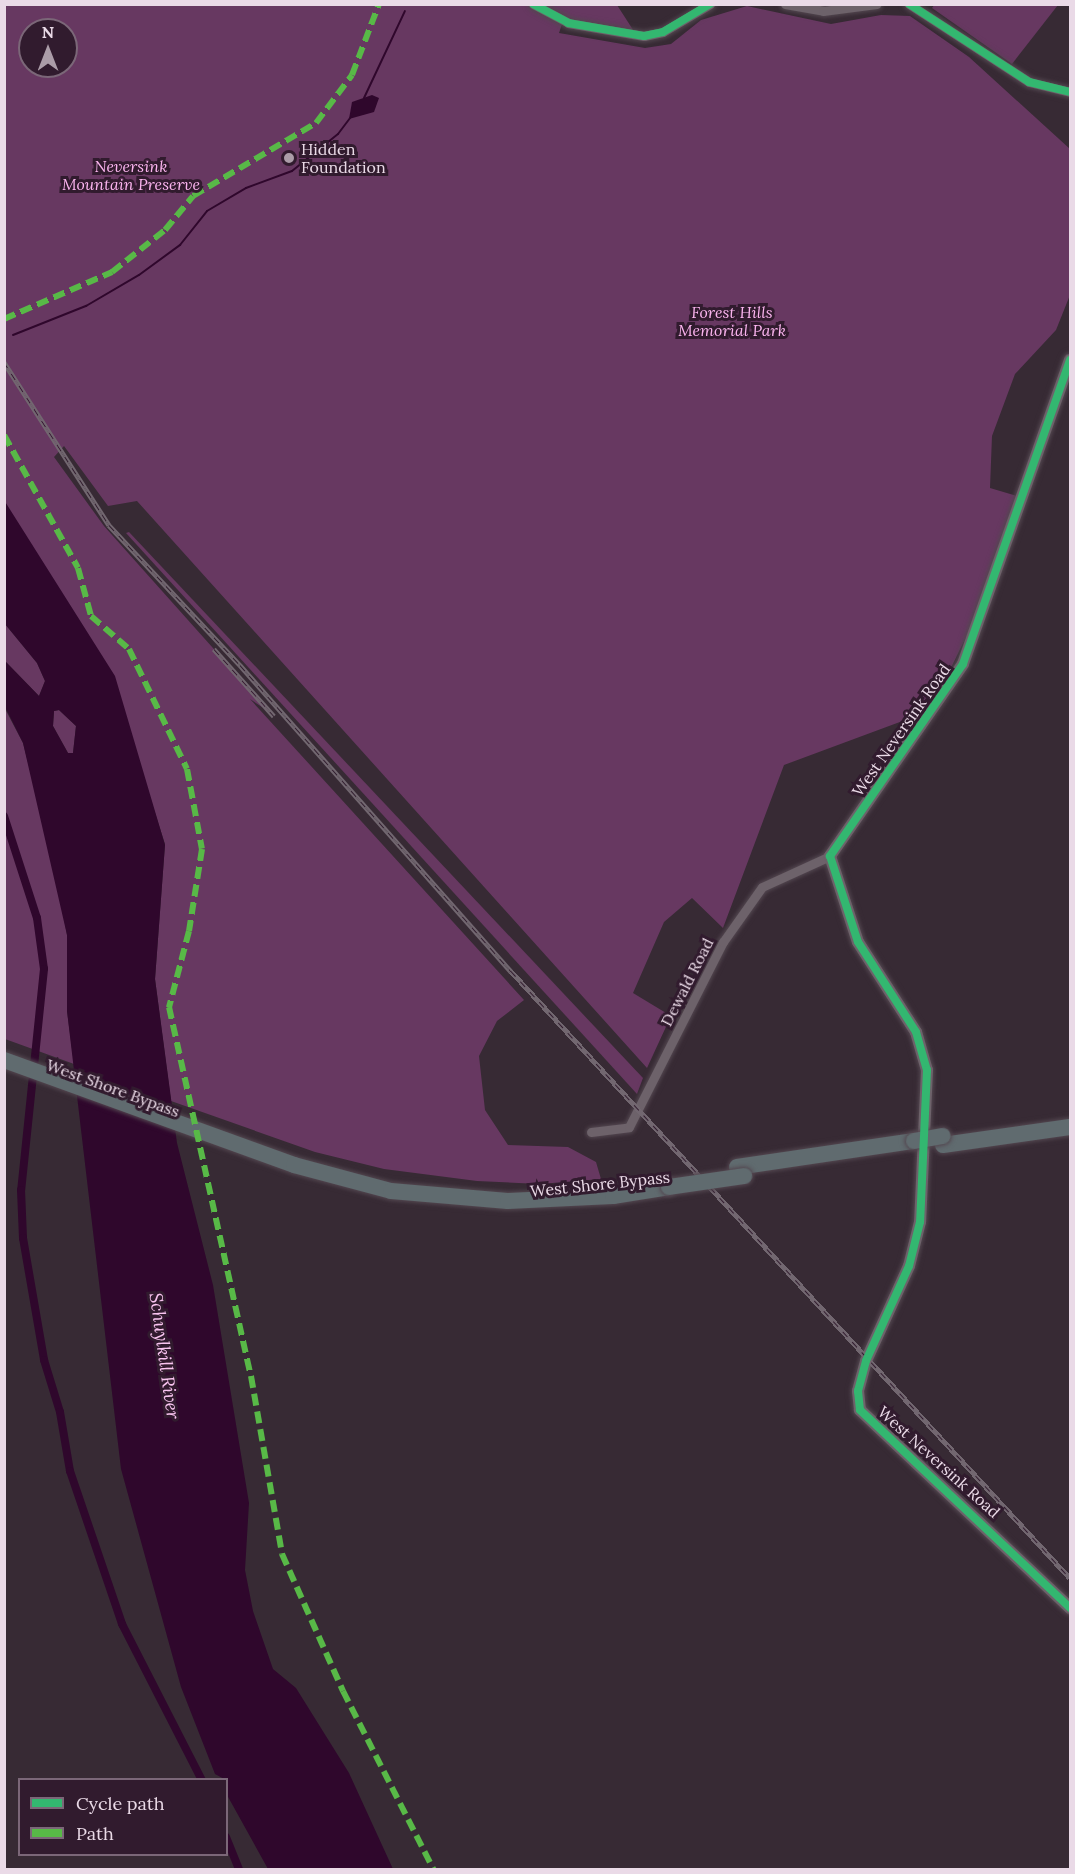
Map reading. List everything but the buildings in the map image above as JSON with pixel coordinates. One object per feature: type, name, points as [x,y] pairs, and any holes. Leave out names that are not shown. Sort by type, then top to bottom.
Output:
[{"type":"highway","name":"West Shore Bypass","points":[[4,1048],[24,1065],[99,1095],[233,1139],[334,1168],[434,1187],[541,1192],[665,1183],[914,1145],[1071,1126]]},
{"type":"highway","name":"West Shore Bypass","points":[[4,1060],[233,1139]]},
{"type":"highway","points":[[4,1067],[24,1065]]},
{"type":"highway","name":"West Shore Bypass","points":[[943,1141],[1071,1117]]},
{"type":"street","points":[[533,4],[568,23],[644,36],[663,32],[710,4]]},
{"type":"street","points":[[785,4],[823,11],[878,4]]},
{"type":"street","points":[[909,4],[1029,82],[1071,92]]},
{"type":"street","name":"West Neversink Road","points":[[1071,360],[963,664],[830,856],[858,942],[916,1032],[927,1070],[920,1222],[909,1266],[866,1361],[858,1391],[860,1410],[1071,1608]]},
{"type":"street","name":"Dewald Road","points":[[591,1132],[629,1127],[723,942],[762,887],[830,856]]},
{"type":"green space","points":[[935,4],[1058,5],[1012,64],[932,8]]},
{"type":"green space","points":[[5,5],[617,5],[637,36],[563,21],[559,33],[645,48],[671,44],[701,20],[747,6],[831,24],[881,15],[910,16],[969,57],[1070,149],[1070,295],[1056,330],[1015,374],[992,436],[990,488],[1017,496],[971,627],[948,674],[916,716],[784,765],[723,928],[692,898],[664,922],[633,993],[671,1016],[647,1068],[137,501],[108,506],[64,446],[54,457],[104,526],[271,713],[250,699],[524,1000],[497,1021],[479,1056],[485,1110],[508,1145],[568,1147],[596,1162],[601,1179],[540,1184],[477,1181],[384,1169],[315,1152],[171,1101],[155,979],[165,844],[148,791],[5,542]]},
{"type":"green space","points":[[129,532],[643,1078],[637,1094],[126,533]]},
{"type":"green space","points":[[5,624],[37,663],[45,681],[39,696],[5,661]]},
{"type":"green space","points":[[4,707],[23,743],[55,868],[67,935],[67,1011],[74,1064],[5,1039]]},
{"type":"green space","points":[[59,710],[76,726],[73,753],[68,753],[53,726],[54,711]]},
{"type":"water","points":[[372,95],[379,98],[374,112],[349,119],[352,102]]},
{"type":"water","name":"Schuylkill River","points":[[4,500],[115,676],[165,845],[155,979],[177,1143],[213,1285],[249,1503],[245,1570],[253,1611],[273,1669],[296,1688],[349,1773],[393,1869],[268,1869],[228,1797],[228,1778],[215,1774],[181,1687],[121,1469],[67,1011],[67,935],[23,743],[5,707],[5,661],[39,696],[45,681],[37,663],[5,624]],"holes":[[[59,710],[76,726],[73,753],[68,753],[53,726],[54,711]]]},
{"type":"waterway","points":[[364,98],[405,11]]},
{"type":"waterway","points":[[13,335],[86,306],[139,275],[180,245],[207,211],[246,188],[292,171],[338,134],[351,117]]},
{"type":"waterway","points":[[4,816],[37,918],[44,969],[21,1190],[23,1238],[44,1360],[60,1412],[70,1471],[122,1624],[201,1778]]},
{"type":"waterway","points":[[228,1842],[239,1870]]},
{"type":"railway","points":[[4,362],[109,525],[240,665],[511,971],[1070,1578]]},
{"type":"railway","points":[[214,649],[274,716]]},
{"type":"marked path","points":[[4,319],[112,272],[165,230],[193,196],[316,123],[352,75],[379,4]]},
{"type":"marked path","points":[[4,435],[78,568],[91,616],[129,649],[187,769],[202,849],[189,931],[169,1007],[251,1376],[282,1554],[343,1691],[434,1870]]},
{"type":"cycle path","points":[[533,4],[568,23],[644,36],[663,32],[710,4]]},
{"type":"cycle path","points":[[909,4],[1029,82],[1070,92]]},
{"type":"cycle path","points":[[1070,360],[963,664],[830,856],[858,942],[916,1032],[927,1070],[920,1222],[909,1266],[866,1361],[858,1391],[860,1410],[1070,1608]]},
{"type":"place","name":"Hidden Foundation","points":[[289,158]]},
{"type":"park label","name":"Neversink Mountain Preserve","points":[[131,175]]},
{"type":"park label","name":"Forest Hills Memorial Park","points":[[732,321]]}]
